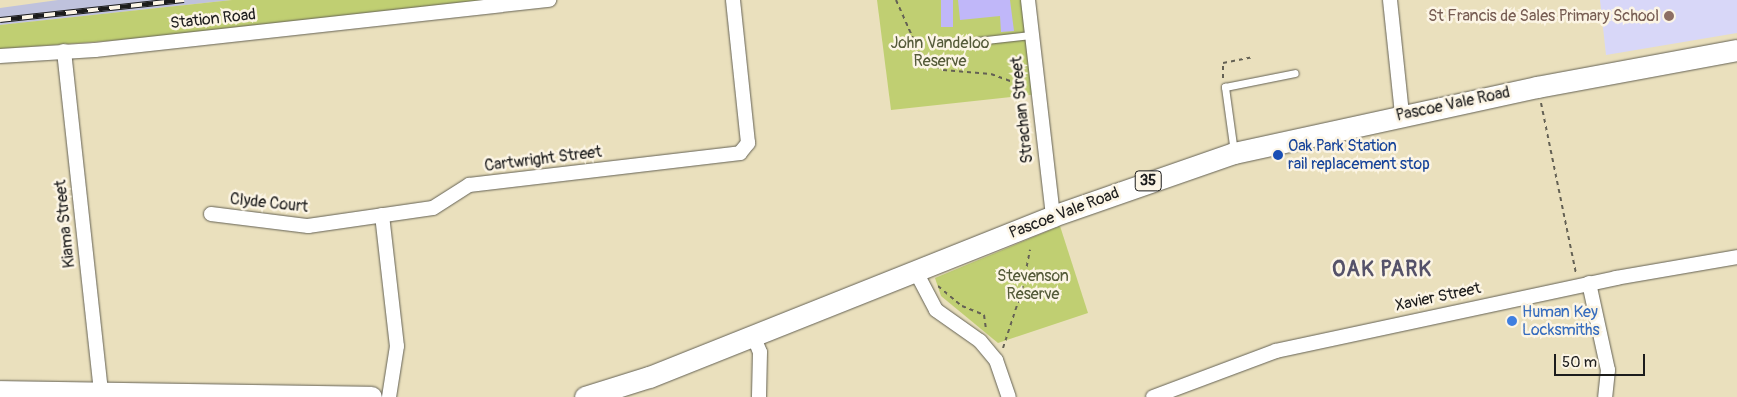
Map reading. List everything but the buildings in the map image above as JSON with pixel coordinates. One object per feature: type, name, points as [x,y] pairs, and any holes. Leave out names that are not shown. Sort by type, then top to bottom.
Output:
[{"type":"main road","name":"Pascoe Vale Road","points":[[585,397],[620,388],[1053,216],[1234,153],[1537,86],[1737,50]]},
{"type":"main road","points":[[0,391],[371,397]]},
{"type":"street","name":"Station Road","points":[[0,56],[64,51],[549,0]]},
{"type":"street","name":"Cartwright Street","points":[[382,215],[433,208],[469,185],[734,155],[743,151],[748,143],[733,0]]},
{"type":"street","name":"Strachan Street","points":[[1028,0],[1053,216]]},
{"type":"street","points":[[1390,0],[1402,115]]},
{"type":"street","name":"Kiama Street","points":[[64,51],[101,393]]},
{"type":"street","name":"Clyde Court","points":[[211,214],[308,226],[382,215]]},
{"type":"street","points":[[382,215],[397,346],[389,397]]},
{"type":"street","name":"Xavier Street","points":[[1153,397],[1276,351],[1590,283],[1737,257]]},
{"type":"street","points":[[915,270],[936,310],[980,341],[996,360],[1010,397]]},
{"type":"street","points":[[1590,283],[1608,370],[1605,397]]},
{"type":"street","points":[[753,335],[760,352],[759,397]]},
{"type":"lane","points":[[976,41],[1031,35]]},
{"type":"lane","points":[[1234,153],[1225,88],[1295,73]]},
{"type":"path","points":[[896,0],[922,58],[944,70],[991,74],[1038,91]]},
{"type":"path","points":[[1225,88],[1223,63],[1253,57]]},
{"type":"path","points":[[1537,86],[1577,275]]},
{"type":"path","points":[[1003,351],[1022,290],[1030,250]]},
{"type":"path","points":[[938,286],[962,306],[984,315],[988,322],[986,331]]},
{"type":"shaded area","points":[[58,0],[232,0],[0,25],[0,8]]},
{"type":"shaded area","name":"St Francis de Sales Primary School","points":[[1600,0],[1737,0],[1737,33],[1606,55]]},
{"type":"green space","points":[[232,0],[494,0],[159,37],[0,49],[0,25]]},
{"type":"green space","name":"John Vandeloo Reserve","points":[[877,0],[1027,0],[1038,94],[891,110]]},
{"type":"green space","name":"Stevenson Reserve","points":[[1060,226],[1088,313],[998,343],[941,296],[935,278]]},
{"type":"railway","points":[[0,20],[184,0]]},
{"type":"place","name":"St Francis de Sales Primary School","points":[[1669,16]]},
{"type":"place","name":"Oak Park Station rail replacement stop","points":[[1278,155]]},
{"type":"place","name":"Human Key Locksmiths","points":[[1512,321]]},
{"type":"district","name":"OAK PARK","points":[[1382,270]]}]
